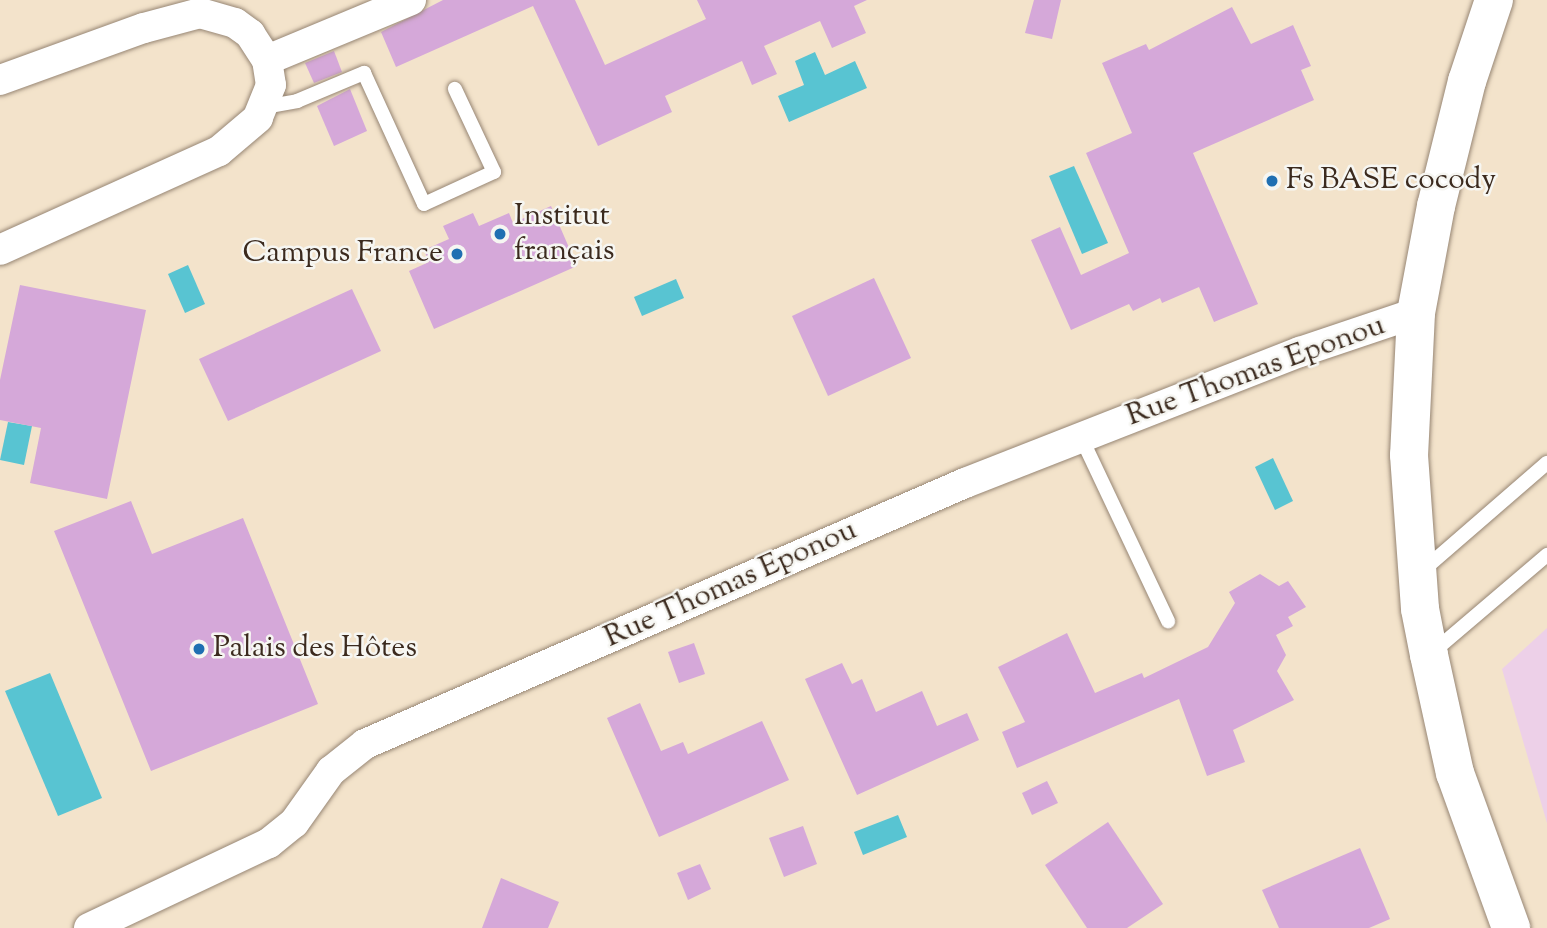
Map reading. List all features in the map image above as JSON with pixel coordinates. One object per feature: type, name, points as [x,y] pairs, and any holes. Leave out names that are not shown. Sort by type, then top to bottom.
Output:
[{"type":"street","points":[[267,60],[411,0]]},
{"type":"street","points":[[1494,0],[1467,81],[1416,313],[1409,455],[1418,575],[1429,655],[1455,773],[1511,928]]},
{"type":"street","points":[[0,80],[144,28],[200,13],[235,23],[260,46],[267,60],[271,85],[264,107],[242,135],[219,151],[0,250]]},
{"type":"street","name":"Rue Thomas Eponou","points":[[89,928],[269,843],[294,823],[339,763],[365,744],[965,483],[1300,352],[1416,313]]},
{"type":"lane","points":[[264,107],[297,101],[364,73],[424,204],[494,172],[454,89]]},
{"type":"lane","points":[[1081,437],[1168,621]]},
{"type":"lane","points":[[1418,575],[1547,463]]},
{"type":"lane","points":[[1429,655],[1547,555]]},
{"type":"shaded area","points":[[1547,628],[1547,823],[1502,669]]},
{"type":"water","points":[[815,52],[825,75],[855,61],[867,88],[789,122],[778,96],[804,85],[795,61]]},
{"type":"water","points":[[1074,166],[1108,243],[1082,254],[1049,176]]},
{"type":"water","points":[[188,265],[205,304],[185,313],[168,274]]},
{"type":"water","points":[[676,279],[684,298],[642,316],[634,297]]},
{"type":"water","points":[[8,422],[32,426],[24,465],[0,460]]},
{"type":"water","points":[[1273,458],[1293,501],[1275,510],[1255,467]]},
{"type":"water","points":[[50,673],[102,798],[58,816],[5,691]]},
{"type":"water","points":[[898,815],[907,837],[863,855],[854,832]]},
{"type":"building","points":[[443,0],[575,0],[605,65],[706,19],[697,0],[867,0],[854,6],[866,33],[832,48],[820,21],[764,46],[777,74],[752,85],[742,61],[665,96],[672,112],[598,146],[533,6],[396,67],[381,32]]},
{"type":"building","points":[[1034,0],[1061,0],[1052,39],[1025,33]]},
{"type":"building","points":[[1232,7],[1251,44],[1293,25],[1311,66],[1301,70],[1314,100],[1193,153],[1258,304],[1214,322],[1199,287],[1162,303],[1160,298],[1133,311],[1129,304],[1071,330],[1031,240],[1060,227],[1081,275],[1129,253],[1086,153],[1132,133],[1102,63],[1146,44],[1149,50]]},
{"type":"building","points":[[334,51],[342,72],[314,83],[305,63]]},
{"type":"building","points":[[350,89],[367,131],[334,146],[317,106]]},
{"type":"building","points":[[551,206],[577,266],[434,329],[409,271],[429,262],[424,250],[449,239],[443,226],[473,213],[479,226],[509,213],[513,223]]},
{"type":"building","points":[[874,278],[911,358],[828,396],[792,316]]},
{"type":"building","points":[[20,285],[146,310],[107,499],[30,483],[41,428],[0,420],[0,380]]},
{"type":"building","points":[[352,289],[381,351],[228,421],[199,359]]},
{"type":"building","name":"Palais des Hôtes","points":[[131,501],[152,554],[243,518],[318,704],[151,771],[54,531]]},
{"type":"building","points":[[1260,574],[1279,586],[1288,581],[1306,607],[1288,617],[1293,626],[1276,635],[1286,655],[1277,671],[1294,700],[1233,730],[1245,762],[1207,776],[1179,699],[1017,768],[1002,732],[1025,722],[998,667],[1067,633],[1095,693],[1142,673],[1144,678],[1208,647],[1235,603],[1229,592]]},
{"type":"building","points":[[694,643],[705,674],[679,683],[668,652]]},
{"type":"building","points":[[842,663],[852,684],[862,679],[876,712],[922,691],[937,726],[967,713],[979,740],[857,795],[805,679]]},
{"type":"building","points":[[640,703],[661,751],[683,742],[688,754],[762,721],[789,780],[659,837],[607,718]]},
{"type":"building","points":[[1047,781],[1058,803],[1032,815],[1022,793]]},
{"type":"building","points":[[1108,822],[1163,904],[1127,928],[1087,928],[1045,865]]},
{"type":"building","points":[[803,826],[817,864],[784,877],[769,838]]},
{"type":"building","points":[[1360,848],[1390,919],[1369,928],[1279,928],[1262,890]]},
{"type":"building","points":[[700,864],[711,889],[688,900],[677,873]]},
{"type":"building","points":[[501,878],[559,902],[548,928],[482,928]]},
{"type":"place","name":"Fs BASE cocody","points":[[1272,181]]},
{"type":"place","name":"Institut français","points":[[500,234]]},
{"type":"place","name":"Campus France","points":[[457,254]]},
{"type":"place","name":"Palais des Hôtes","points":[[199,649]]}]
